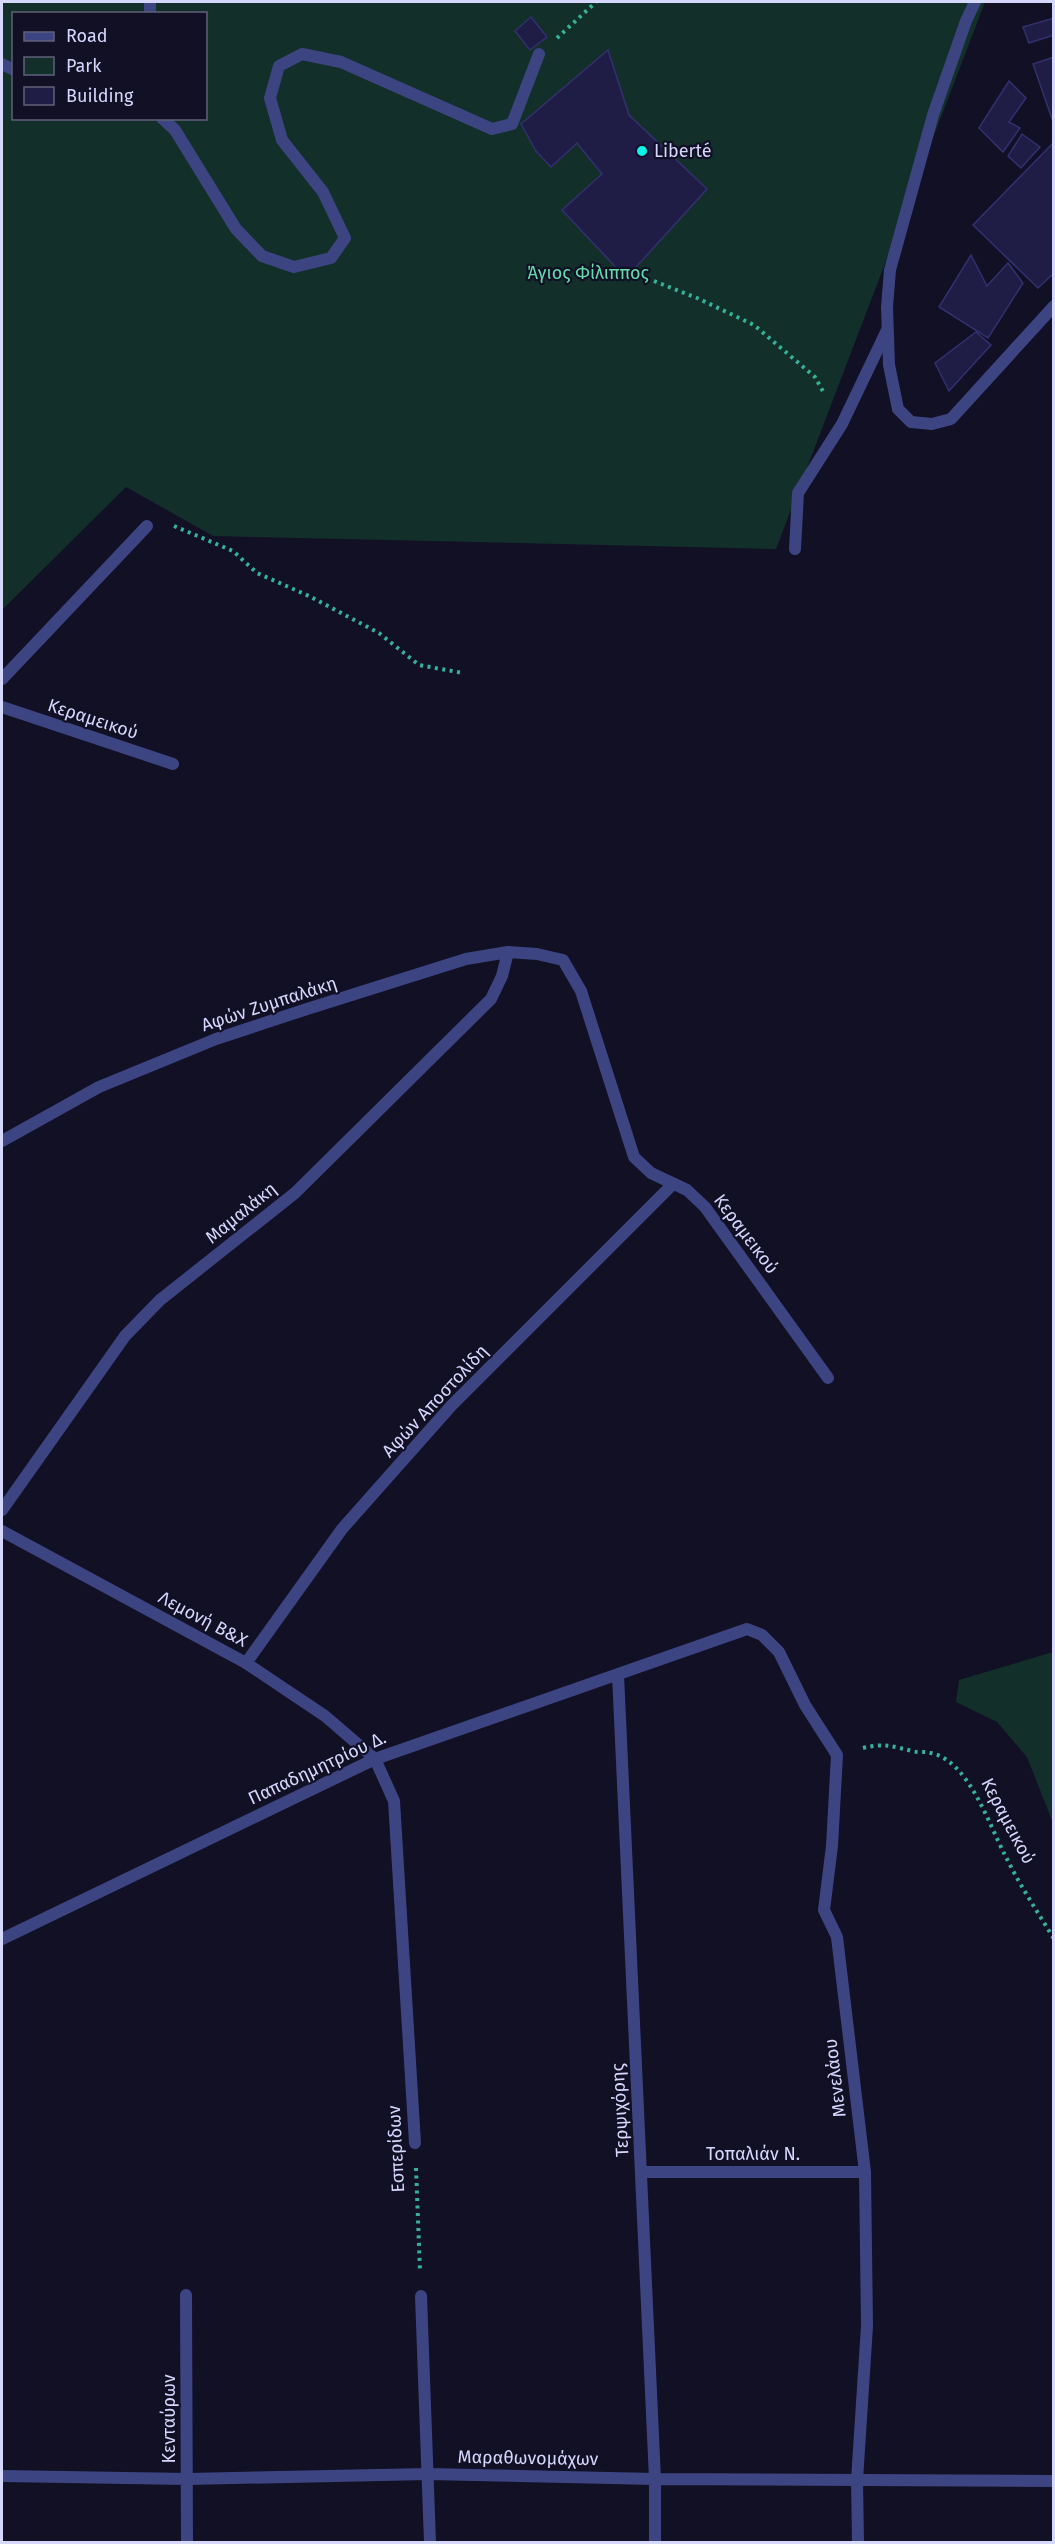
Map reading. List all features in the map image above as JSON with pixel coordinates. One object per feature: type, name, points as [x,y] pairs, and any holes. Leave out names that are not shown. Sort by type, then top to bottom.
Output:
[{"type":"street","points":[[975,2],[966,21],[933,115],[890,270],[887,330],[889,365],[898,409],[911,422],[932,424],[951,419],[1053,306]]},
{"type":"street","points":[[164,120],[175,130],[236,229],[262,256],[294,267],[330,258],[345,238],[323,192],[282,140],[270,98],[279,66],[302,54],[341,62],[492,129],[512,124],[539,54]]},
{"type":"street","points":[[795,549],[798,493],[842,424],[887,330]]},
{"type":"street","points":[[2,679],[147,526]]},
{"type":"street","name":"Κεραμεικού","points":[[2,707],[173,764]]},
{"type":"street","name":"Αφών Ζυμπαλάκη","points":[[2,1141],[99,1087],[216,1039],[466,959],[508,952],[537,954],[563,960]]},
{"type":"street","name":"Μαμαλάκη","points":[[2,1510],[125,1336],[160,1300],[295,1192],[491,999],[502,976],[508,952]]},
{"type":"street","name":"Κεραμεικού","points":[[563,960],[581,991],[634,1158],[651,1173],[687,1190],[705,1207],[828,1378]]},
{"type":"street","name":"Αφών Αποστολίδη","points":[[246,1663],[342,1529],[451,1406],[673,1184]]},
{"type":"street","name":"Λεμονή Β&Χ","points":[[2,1531],[246,1663],[325,1716],[375,1759]]},
{"type":"street","name":"Παπαδημητρίου Δ.","points":[[2,1939],[375,1759],[747,1629],[762,1635],[779,1652],[806,1705],[837,1755]]},
{"type":"street","name":"Τερψιχόρης","points":[[618,1675],[655,2479],[654,2542]]},
{"type":"street","name":"Μενελάου","points":[[837,1755],[832,1846],[824,1910],[837,1937],[865,2172],[867,2326],[857,2480],[858,2542]]},
{"type":"street","name":"Εσπερίδων","points":[[375,1759],[394,1800],[415,2144]]},
{"type":"street","name":"Τοπαλιάν Ν.","points":[[641,2172],[865,2172]]},
{"type":"street","name":"Κενταύρων","points":[[186,2295],[187,2542]]},
{"type":"street","points":[[421,2296],[430,2542]]},
{"type":"street","name":"Μαραθωνομάχων","points":[[2,2476],[188,2479],[428,2474],[655,2479],[1053,2481]]},
{"type":"path","points":[[539,54],[596,2]]},
{"type":"path","points":[[654,281],[754,325],[815,377],[842,424]]},
{"type":"path","points":[[147,526],[172,525],[233,551],[257,573],[309,596],[379,633],[419,665],[463,673]]},
{"type":"path","name":"Κεραμεικού","points":[[837,1755],[877,1745],[897,1745],[914,1752],[932,1753],[952,1765],[968,1782],[985,1809],[1004,1854],[1053,1939]]},
{"type":"path","name":"Εσπερίδων","points":[[415,2144],[421,2296]]},
{"type":"green space","name":"Άγιος Φίλιππος","points":[[2,2],[985,2],[776,549],[213,536],[126,487],[2,610]]},
{"type":"green space","points":[[1054,1652],[1053,1823],[1027,1757],[997,1722],[956,1702],[959,1680]]},
{"type":"building","points":[[531,17],[547,37],[530,50],[515,31]]},
{"type":"building","points":[[1054,18],[1054,35],[1029,43],[1023,27]]},
{"type":"building","points":[[608,50],[629,115],[707,189],[626,278],[562,210],[602,174],[577,143],[551,167],[536,151],[521,124]]},
{"type":"building","points":[[1054,57],[1054,118],[1052,119],[1033,64]]},
{"type":"building","points":[[1009,81],[1026,98],[1009,122],[1020,128],[1003,152],[979,128]]},
{"type":"building","points":[[1022,134],[1040,147],[1021,168],[1008,156]]},
{"type":"building","points":[[1054,142],[1054,273],[1038,288],[973,225]]},
{"type":"building","points":[[971,255],[987,286],[1008,263],[1023,283],[988,338],[939,307]]},
{"type":"building","points":[[976,332],[991,345],[949,391],[935,363]]},
{"type":"place","name":"Liberté","points":[[642,151]]}]
